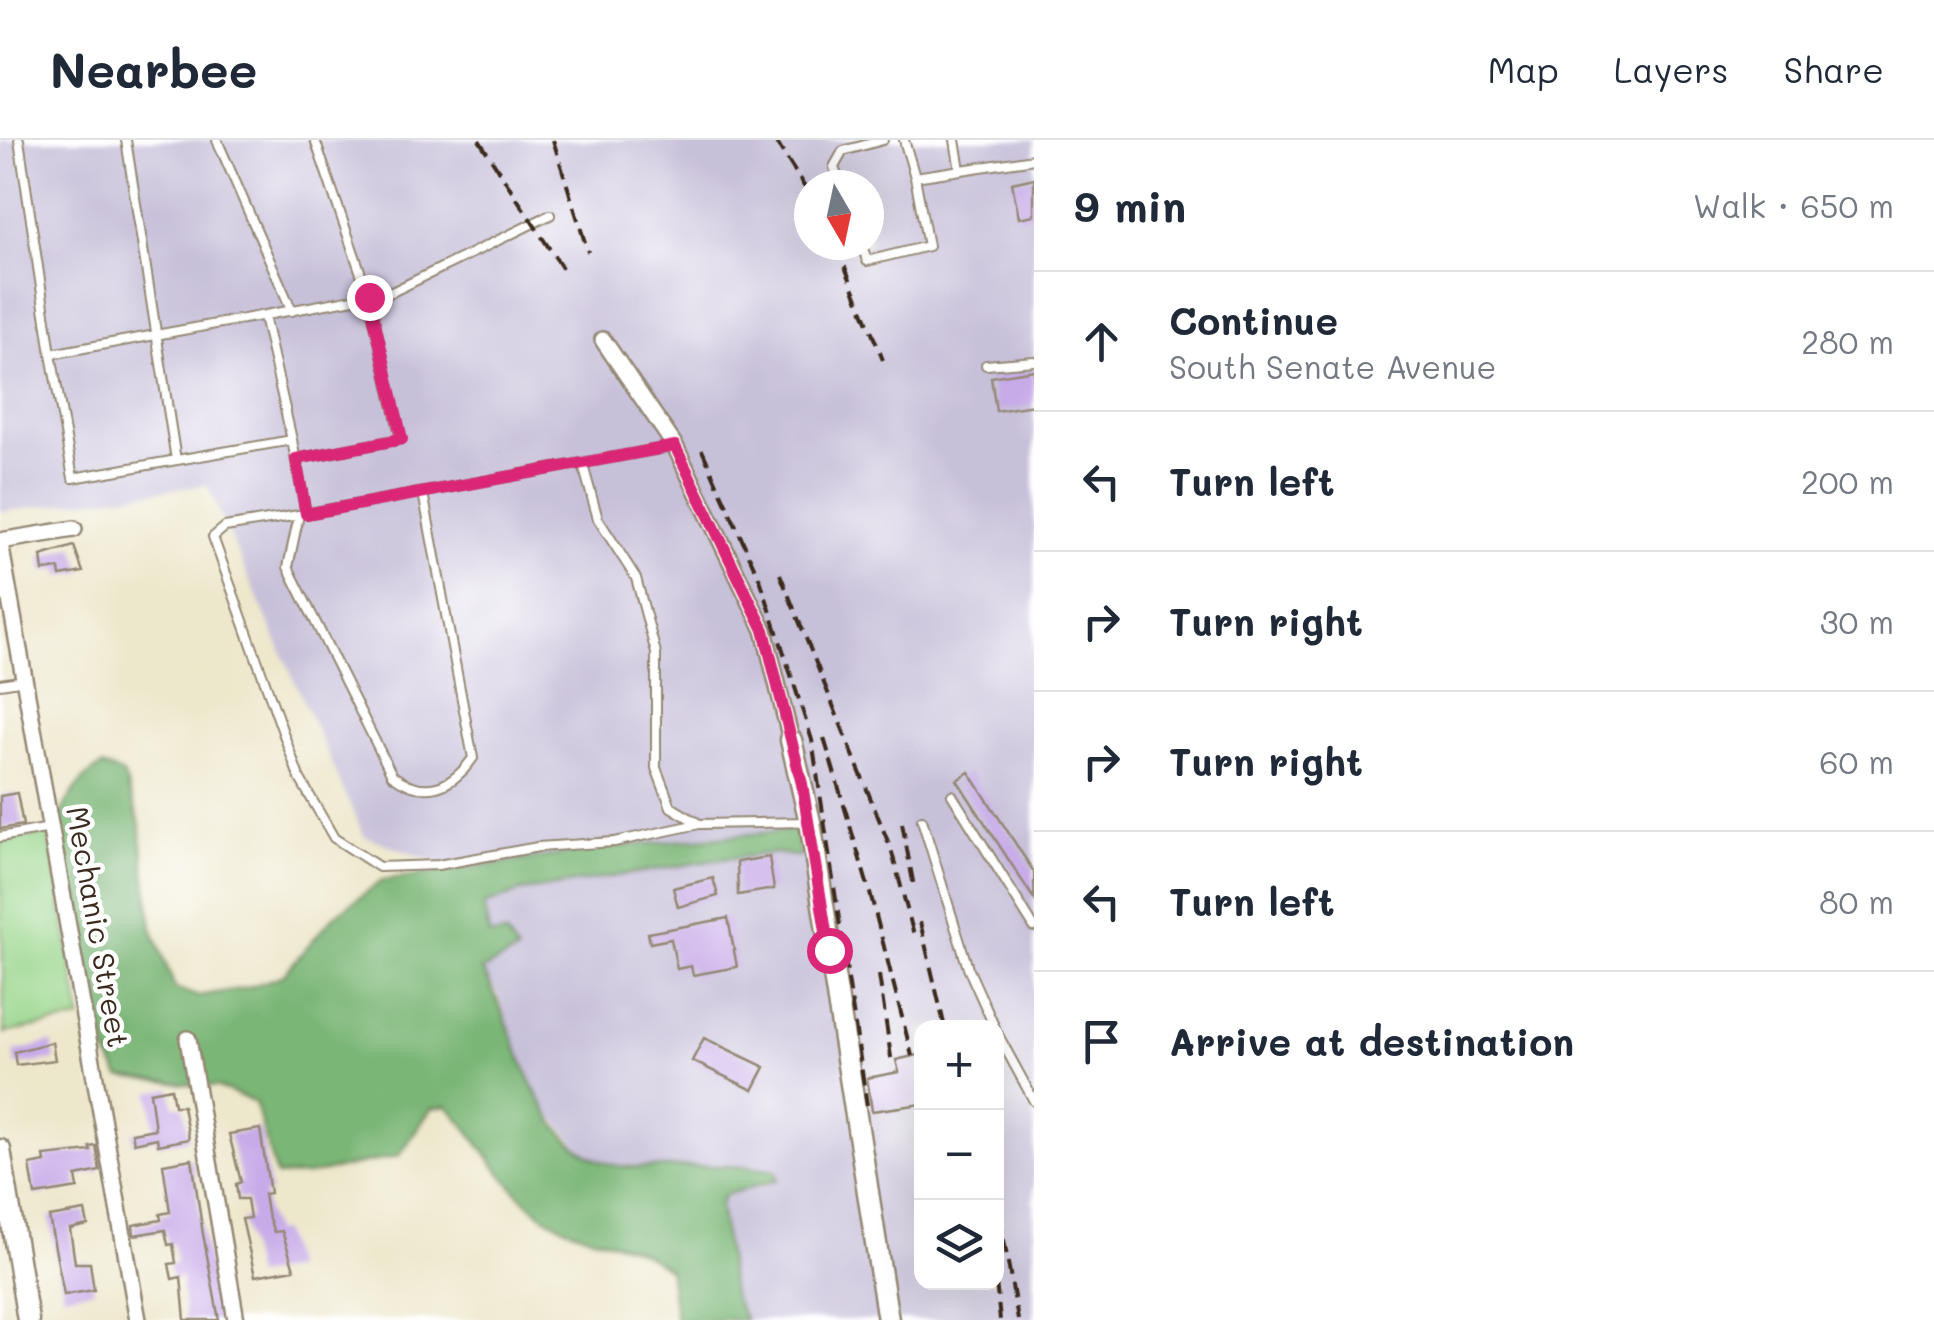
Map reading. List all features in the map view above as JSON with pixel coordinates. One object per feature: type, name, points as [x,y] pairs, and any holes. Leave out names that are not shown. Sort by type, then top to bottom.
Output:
[{"type":"street","points":[[603,340],[675,446],[764,630],[810,822],[888,1320]]},
{"type":"street","points":[[0,542],[74,529]]},
{"type":"street","name":"Mechanic Street","points":[[0,542],[138,1320]]},
{"type":"street","points":[[188,1039],[236,1320]]},
{"type":"street","points":[[0,1150],[28,1320]]},
{"type":"lane","points":[[19,140],[73,478],[292,440]]},
{"type":"lane","points":[[126,140],[176,460]]},
{"type":"lane","points":[[217,140],[292,310]]},
{"type":"lane","points":[[296,459],[402,439],[369,297],[315,140]]},
{"type":"lane","points":[[835,170],[843,152],[882,140]]},
{"type":"lane","points":[[884,258],[928,246],[904,140]]},
{"type":"lane","points":[[956,140],[960,170]]},
{"type":"lane","points":[[915,177],[1034,159]]},
{"type":"lane","points":[[51,354],[392,292],[550,214]]},
{"type":"lane","points":[[264,316],[296,459],[302,515],[288,567],[392,775],[410,789],[428,790],[460,777],[473,758],[423,493]]},
{"type":"lane","points":[[986,366],[1034,360]]},
{"type":"lane","points":[[675,446],[225,527],[213,537],[298,777],[334,838],[379,867],[438,865],[538,847],[614,842],[699,824],[810,822]]},
{"type":"lane","points":[[584,464],[598,519],[636,578],[656,653],[656,768],[671,807],[699,824]]},
{"type":"lane","points":[[0,684],[25,680]]},
{"type":"lane","points":[[952,795],[1034,928]]},
{"type":"lane","points":[[922,820],[968,968],[992,1020]]},
{"type":"lane","points":[[0,837],[52,828]]},
{"type":"lane","points":[[1004,1044],[1034,1100]]},
{"type":"shaded area","points":[[0,140],[1034,140],[1034,1320],[745,1320],[732,1293],[720,1205],[724,1195],[767,1185],[774,1170],[605,1165],[585,1154],[533,1094],[498,995],[482,970],[517,952],[489,935],[484,905],[523,891],[722,859],[776,853],[801,857],[794,830],[613,847],[456,870],[364,836],[207,485],[0,512]]},
{"type":"green space","points":[[102,766],[123,774],[139,820],[152,928],[175,988],[197,996],[247,988],[282,976],[333,917],[383,880],[613,847],[794,830],[801,857],[776,853],[722,859],[523,891],[484,905],[489,935],[506,934],[517,952],[482,970],[536,1091],[573,1144],[599,1160],[630,1167],[724,1166],[776,1172],[777,1180],[724,1195],[720,1205],[732,1293],[745,1320],[676,1320],[669,1269],[633,1248],[576,1232],[546,1217],[505,1179],[447,1106],[431,1109],[399,1156],[308,1175],[276,1176],[255,1102],[218,1087],[120,1077],[106,1052],[57,823],[75,790]]},
{"type":"green space","points":[[49,833],[81,1019],[4,1033],[0,842]]},
{"type":"building","points":[[1034,178],[1034,215],[1019,218],[1012,183]]},
{"type":"building","points":[[1034,370],[1034,405],[996,411],[991,377]]},
{"type":"building","points":[[74,546],[83,572],[60,576],[59,569],[43,571],[41,556]]},
{"type":"building","points":[[969,772],[1034,872],[1034,899],[957,780]]},
{"type":"building","points":[[17,793],[23,825],[0,829],[0,796]]},
{"type":"building","points":[[769,857],[774,889],[738,895],[737,862]]},
{"type":"building","points":[[713,878],[718,896],[678,907],[673,888]]},
{"type":"building","points":[[728,918],[737,967],[693,975],[691,966],[677,969],[671,939],[650,943],[648,933]]},
{"type":"building","points":[[704,1038],[765,1067],[753,1090],[692,1061]]},
{"type":"building","points":[[52,1042],[55,1060],[16,1065],[14,1052]]},
{"type":"building","points":[[914,1056],[914,1105],[872,1111],[867,1078],[899,1072],[896,1060]]},
{"type":"building","points":[[171,1088],[174,1106],[183,1106],[189,1139],[158,1145],[157,1138],[134,1143],[132,1133],[155,1129],[150,1092]]},
{"type":"building","points":[[260,1129],[270,1193],[264,1194],[267,1213],[274,1232],[282,1231],[294,1269],[255,1276],[242,1219],[250,1218],[247,1199],[238,1199],[236,1184],[241,1182],[229,1134]]},
{"type":"building","points":[[96,1146],[100,1171],[76,1176],[78,1188],[35,1195],[30,1165],[45,1162],[44,1156],[91,1151],[90,1147]]},
{"type":"building","points":[[192,1159],[219,1320],[185,1320],[181,1277],[172,1279],[169,1264],[176,1263],[173,1244],[168,1245],[165,1230],[134,1235],[133,1225],[161,1220],[160,1214],[170,1212],[163,1164]]},
{"type":"building","points":[[85,1211],[88,1225],[70,1229],[75,1263],[90,1263],[94,1290],[64,1295],[49,1217]]},
{"type":"railway","points":[[479,140],[564,271]]},
{"type":"railway","points":[[553,140],[588,252]]},
{"type":"railway","points":[[775,140],[794,170]]},
{"type":"railway","points":[[842,260],[883,360]]},
{"type":"railway","points":[[702,450],[761,582],[812,740],[867,1105]]},
{"type":"railway","points":[[780,574],[891,849],[915,939]]},
{"type":"railway","points":[[824,738],[872,900],[912,1056]]},
{"type":"railway","points":[[902,823],[914,887]]},
{"type":"railway","points":[[920,922],[943,1020]]},
{"type":"railway","points":[[879,975],[892,1064]]},
{"type":"railway","points":[[997,1200],[1018,1320]]},
{"type":"railway","points":[[997,1290],[1000,1320]]},
{"type":"route","points":[[369,297],[402,439],[296,459],[306,514],[639,456],[675,446],[764,630],[802,784],[829,950]]}]
